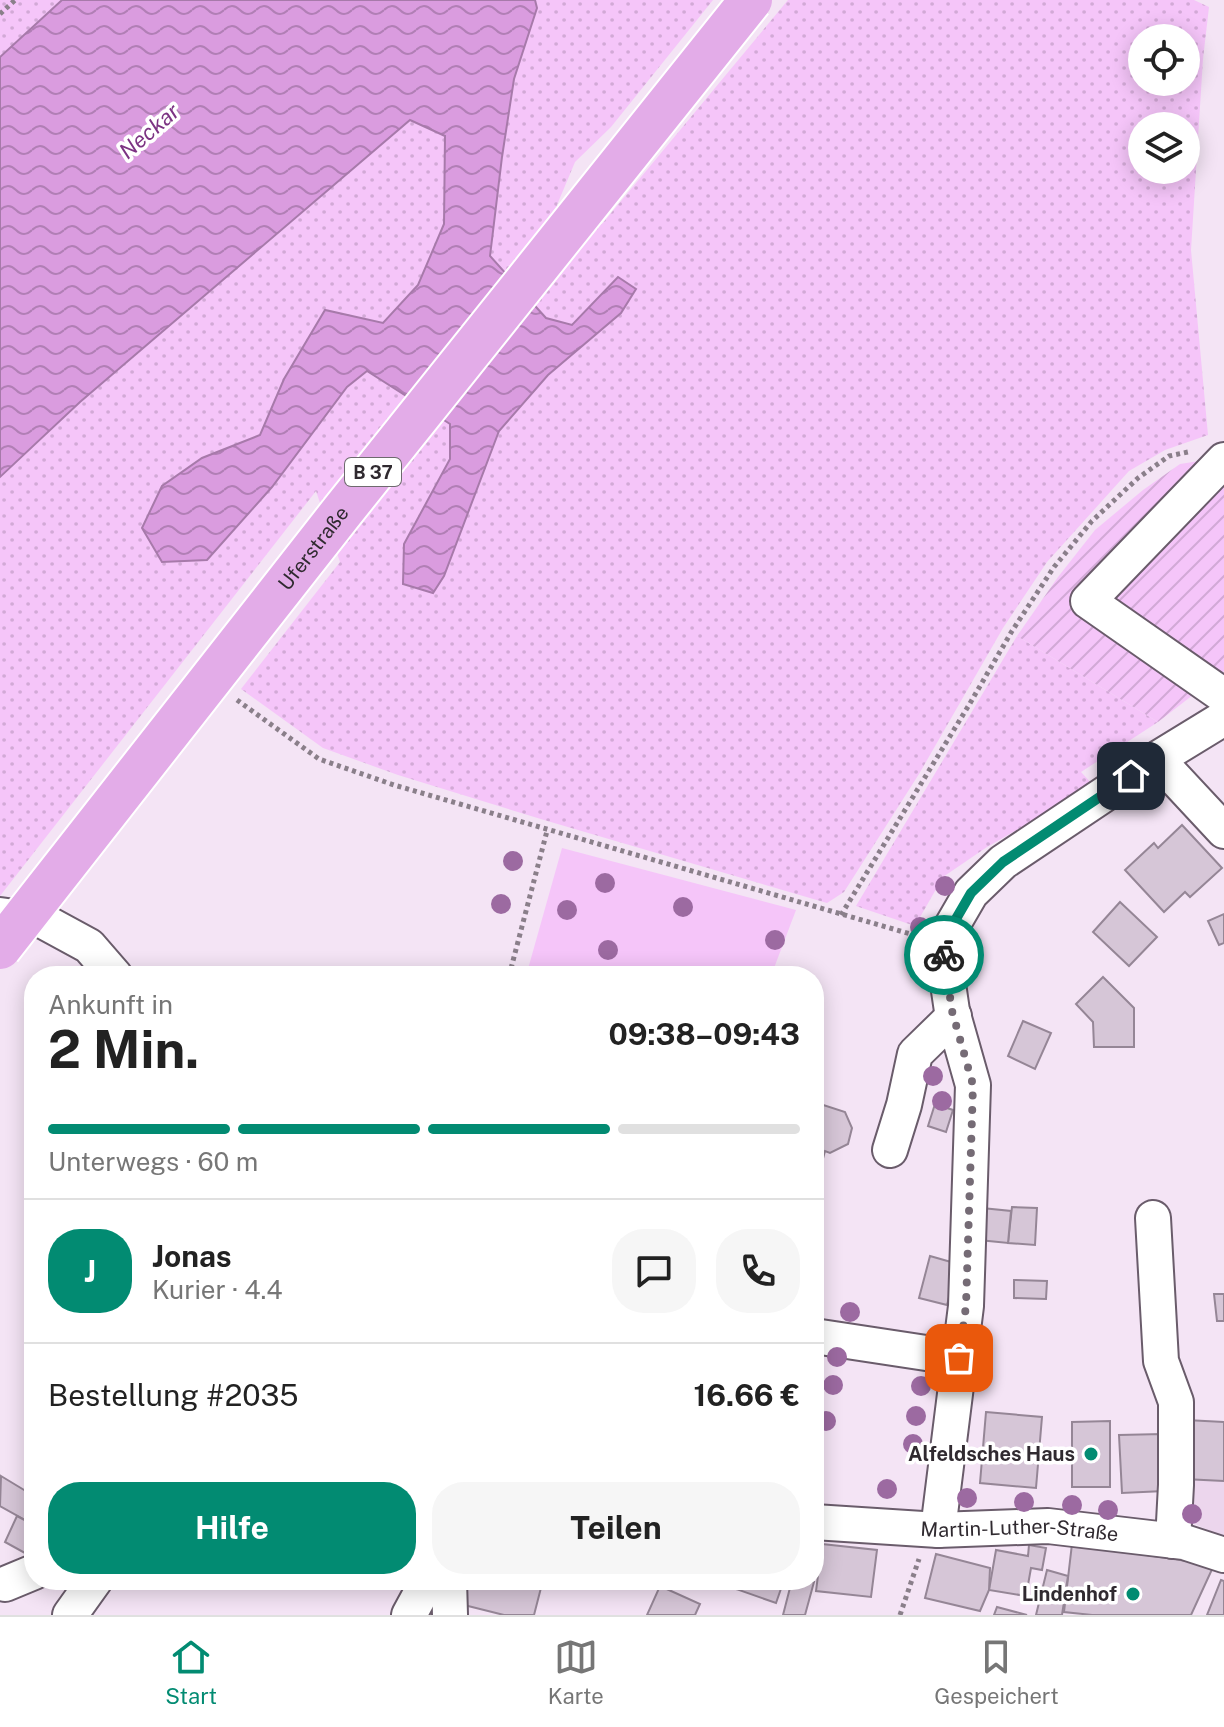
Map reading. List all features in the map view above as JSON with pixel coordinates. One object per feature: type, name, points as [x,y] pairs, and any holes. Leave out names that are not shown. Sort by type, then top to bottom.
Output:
[{"type":"main road","name":"Uferstraße","points":[[0,948],[360,488],[751,0]]},
{"type":"street","points":[[1212,454],[1088,601],[1224,696]]},
{"type":"street","points":[[931,1530],[966,1306],[973,1085],[954,1016],[942,943],[971,893],[1003,862],[1224,718]]},
{"type":"street","points":[[1157,759],[1224,831]]},
{"type":"street","points":[[0,915],[43,921],[89,946],[106,966]]},
{"type":"street","points":[[890,1150],[915,1054],[954,1016]]},
{"type":"street","points":[[1153,1218],[1161,1361],[1176,1402],[1173,1541]]},
{"type":"street","points":[[824,1338],[959,1358]]},
{"type":"street","name":"Martin-Luther-Straße","points":[[824,1523],[931,1530],[1048,1526],[1184,1542],[1224,1555]]},
{"type":"street","points":[[70,1615],[88,1590]]},
{"type":"street","points":[[409,1615],[423,1590]]},
{"type":"street","points":[[449,1590],[450,1615]]},
{"type":"path","points":[[0,14],[15,0]]},
{"type":"path","points":[[841,915],[1012,631],[1054,567],[1092,521],[1138,478],[1169,456],[1212,454]]},
{"type":"path","points":[[233,698],[319,759],[394,785],[942,943]]},
{"type":"path","points":[[512,966],[547,831]]},
{"type":"path","points":[[900,1615],[931,1530]]},
{"type":"shaded area","points":[[0,0],[62,0],[0,57]]},
{"type":"shaded area","points":[[535,0],[713,0],[611,127],[575,162],[557,205],[602,224],[788,0],[1194,0],[1209,7],[1200,112],[1128,112],[1128,184],[1195,184],[1191,250],[1208,435],[1165,450],[1129,471],[1047,562],[1003,628],[919,774],[844,892],[827,903],[544,820],[398,775],[323,748],[241,689],[340,562],[316,491],[0,896],[0,477],[80,402],[410,120],[445,136],[444,224],[418,285],[383,323],[284,379],[260,435],[202,458],[208,560],[272,487],[347,387],[367,371],[450,424],[450,459],[404,544],[444,576],[499,431],[548,375],[621,313],[636,290],[618,278],[572,325],[546,318],[490,256],[514,79],[537,8]]},
{"type":"shaded area","points":[[1224,458],[1224,671],[1158,722],[1017,636],[1095,530],[1180,464]]},
{"type":"shaded area","points":[[1017,636],[1158,722],[1081,772],[1094,786],[987,847],[943,877],[915,926],[856,906]]},
{"type":"shaded area","points":[[562,848],[796,910],[775,966],[529,966]]},
{"type":"shaded area","points":[[1184,1479],[1224,1481],[1224,1537],[1186,1520]]},
{"type":"water","name":"Neckar","points":[[62,0],[535,0],[537,8],[514,79],[490,256],[546,318],[572,325],[618,277],[636,289],[621,313],[548,375],[499,431],[444,576],[433,593],[403,584],[404,544],[450,459],[450,424],[367,371],[347,387],[272,487],[207,560],[162,562],[142,528],[162,486],[202,458],[260,435],[284,379],[325,310],[383,323],[418,285],[444,224],[445,136],[410,120],[80,402],[0,477],[0,57]]},
{"type":"building","points":[[1182,825],[1222,868],[1190,897],[1185,892],[1164,912],[1125,870],[1154,843],[1158,848]]},
{"type":"building","points":[[1120,902],[1157,937],[1129,966],[1093,932]]},
{"type":"building","points":[[1224,914],[1224,943],[1219,945],[1208,921]]},
{"type":"building","points":[[1103,977],[1134,1008],[1134,1047],[1094,1047],[1093,1022],[1076,1004]]},
{"type":"building","points":[[1023,1021],[1051,1033],[1035,1069],[1008,1056]]},
{"type":"building","points":[[935,1104],[953,1110],[946,1132],[928,1126]]},
{"type":"building","points":[[824,1105],[845,1112],[852,1128],[848,1144],[830,1153],[825,1151],[824,1155]]},
{"type":"building","points":[[1012,1207],[1037,1208],[1035,1245],[1008,1243]]},
{"type":"building","points":[[982,1208],[1011,1211],[1008,1243],[979,1240]]},
{"type":"building","points":[[930,1256],[958,1264],[947,1305],[919,1298]]},
{"type":"building","points":[[1014,1280],[1047,1281],[1046,1299],[1014,1298]]},
{"type":"building","points":[[1214,1294],[1224,1294],[1224,1321],[1217,1321]]},
{"type":"building","points":[[986,1412],[1042,1417],[1036,1488],[980,1483]]},
{"type":"building","points":[[1186,1420],[1224,1422],[1224,1481],[1184,1479]]},
{"type":"building","name":"Alfeldsches Haus","points":[[1110,1421],[1110,1487],[1072,1487],[1072,1422]]},
{"type":"building","points":[[1162,1434],[1164,1491],[1122,1493],[1119,1435]]},
{"type":"building","points":[[1,1476],[24,1490],[24,1519],[0,1506]]},
{"type":"building","points":[[17,1516],[24,1520],[24,1552],[5,1542]]},
{"type":"building","points":[[824,1544],[877,1550],[871,1597],[816,1591],[824,1590]]},
{"type":"building","name":"Lindenhof","points":[[1072,1544],[1214,1565],[1191,1615],[1064,1612]]},
{"type":"building","points":[[1029,1545],[1046,1548],[1042,1570],[1031,1568],[1026,1596],[989,1590],[996,1550],[1028,1556]]},
{"type":"building","points":[[936,1554],[990,1568],[989,1590],[980,1611],[925,1598]]},
{"type":"building","points":[[1047,1570],[1068,1576],[1062,1615],[1036,1615]]},
{"type":"building","points":[[1221,1580],[1224,1581],[1224,1615],[1207,1615]]},
{"type":"building","points":[[459,1590],[540,1590],[534,1615],[504,1615],[456,1603]]},
{"type":"building","points":[[658,1590],[669,1590],[700,1604],[695,1615],[647,1615]]},
{"type":"building","points":[[739,1590],[781,1590],[776,1603]]},
{"type":"building","points":[[789,1590],[812,1590],[805,1615],[783,1615]]},
{"type":"building","points":[[997,1607],[1027,1615],[994,1615]]},
{"type":"way so far","points":[[944,955],[952,1011],[973,1085],[966,1306],[959,1358]]},
{"type":"place","name":"Alfeldsches Haus","points":[[1091,1454]]},
{"type":"place","name":"Lindenhof","points":[[1133,1594]]},
{"type":"route","points":[[944,955],[942,943],[971,893],[1003,862],[1131,776]]}]
